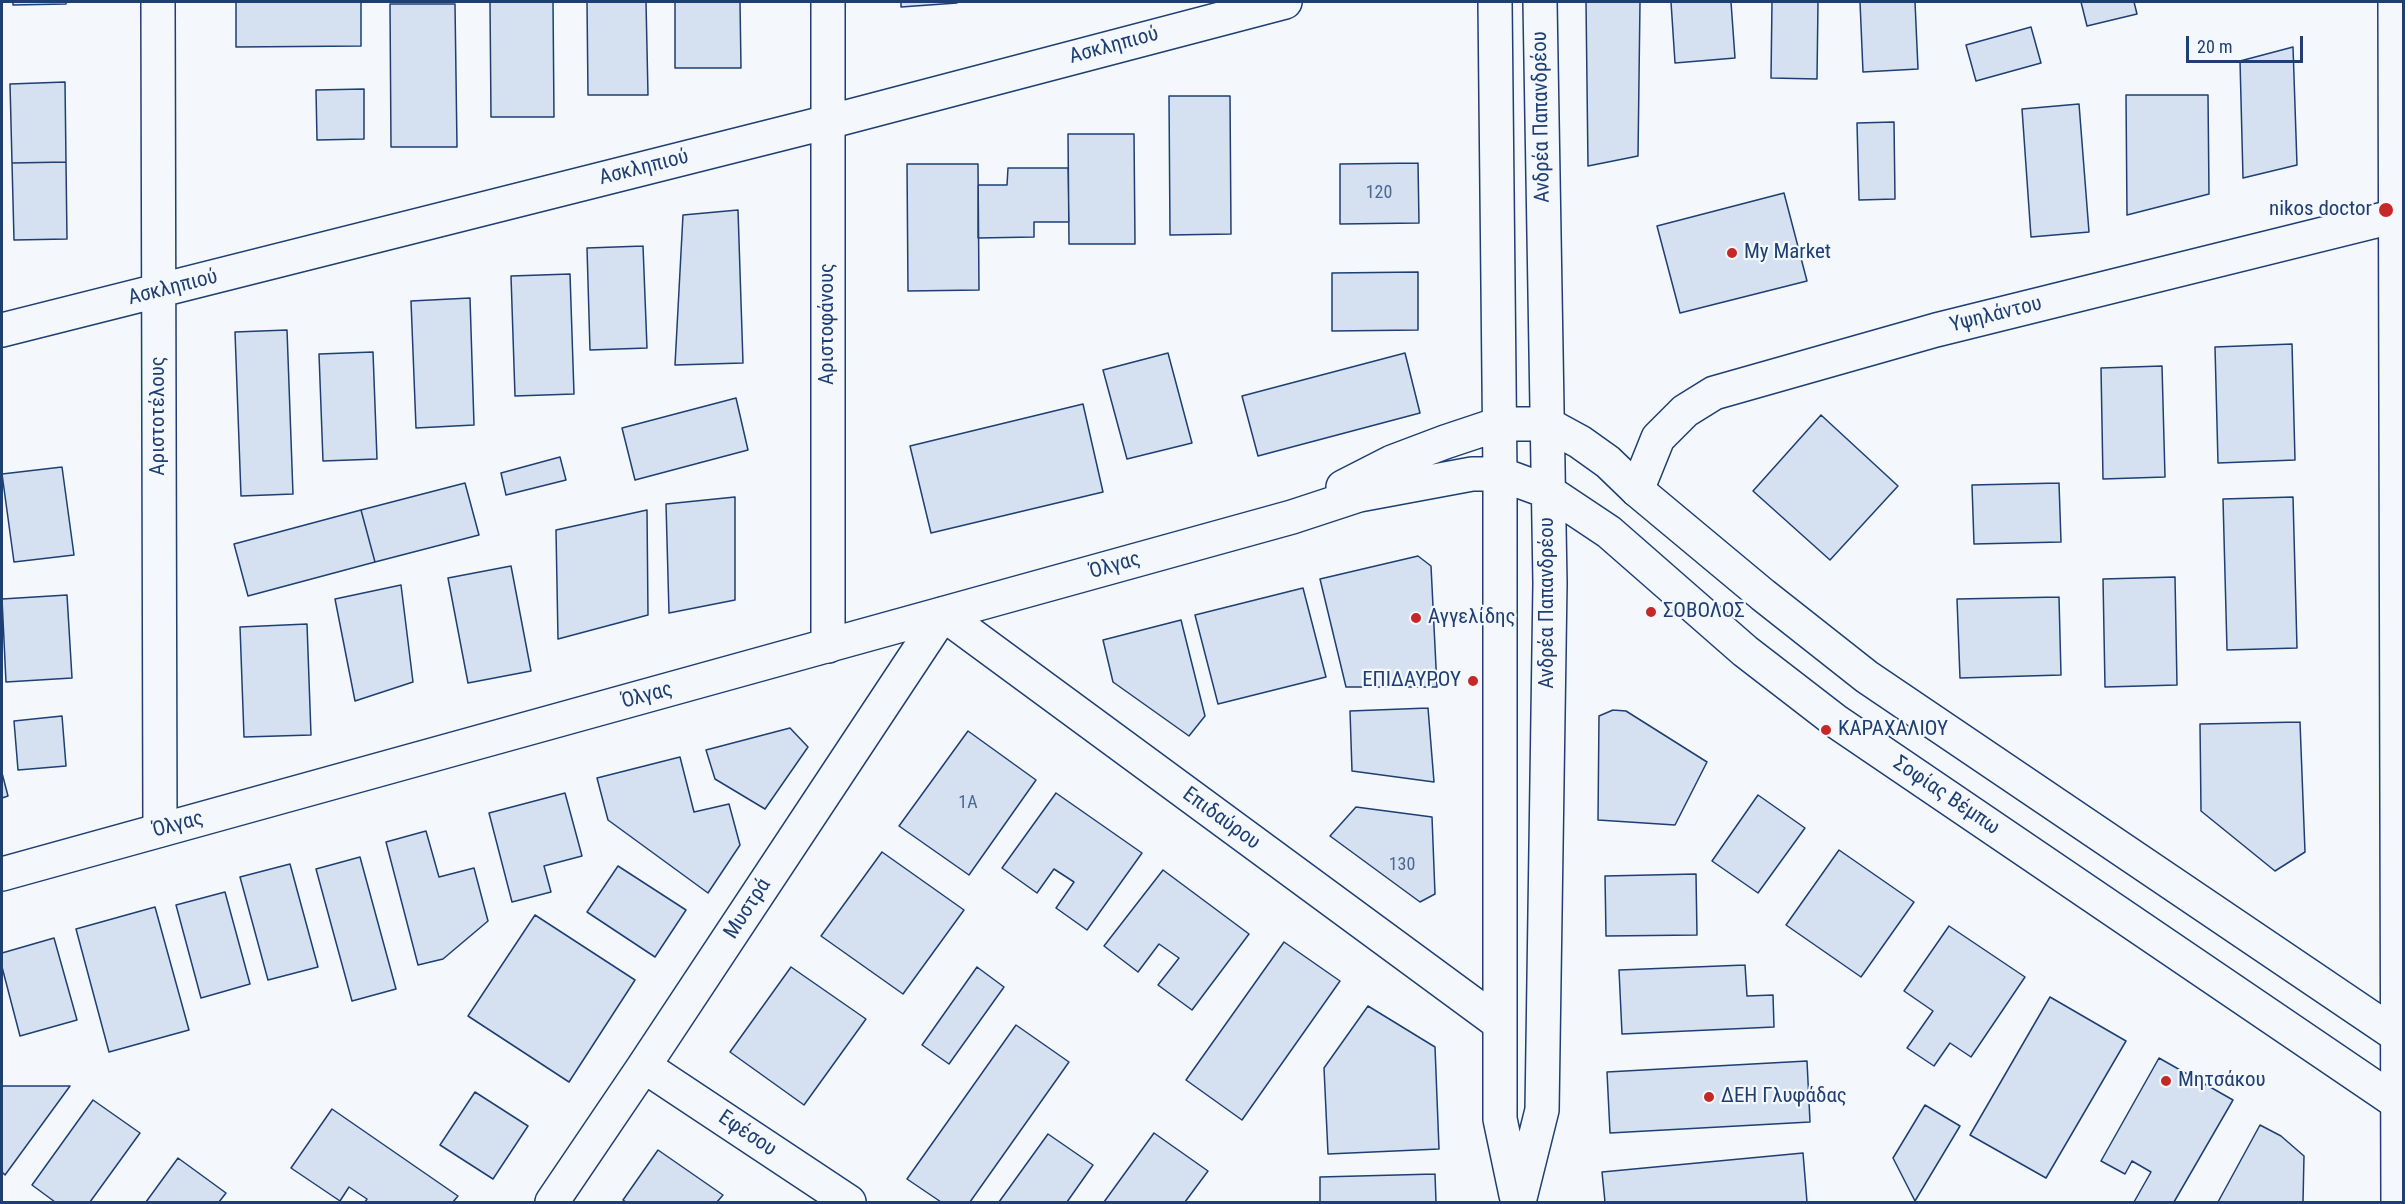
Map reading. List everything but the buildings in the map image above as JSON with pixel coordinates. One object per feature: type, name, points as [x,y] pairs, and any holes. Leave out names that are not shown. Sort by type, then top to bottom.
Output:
[{"type":"street","name":"Αριστοτέλους","points":[[158,2],[160,830]]},
{"type":"street","name":"Αριστοφάνους","points":[[828,2],[828,646]]},
{"type":"street","name":"Ασκληπιού","points":[[2,330],[828,122],[1285,2]]},
{"type":"street","name":"Ανδρέα Παπανδρέου","points":[[1495,2],[1500,424],[1500,1119],[1518,1203]]},
{"type":"street","name":"Ανδρέα Παπανδρέου","points":[[1518,1203],[1542,1110],[1550,583],[1540,2]]},
{"type":"street","points":[[2395,2],[2399,215],[2401,1105],[2398,1203]]},
{"type":"street","name":"Υψηλάντου","points":[[1637,490],[1658,438],[1685,411],[1714,393],[1936,330],[2399,215]]},
{"type":"street","points":[[1500,424],[1547,424],[1580,442],[1608,462],[1637,490],[1763,595],[1867,677],[2401,1039]]},
{"type":"street","name":"Όλγας","points":[[1292,517],[1392,462],[1500,424]]},
{"type":"street","name":"Όλγας","points":[[2,874],[1292,517],[1359,495],[1472,474],[1500,474]]},
{"type":"street","name":"Σοφίας Βέμπω","points":[[1500,474],[1549,492],[1609,532],[1745,651],[1837,722],[2401,1105]]},
{"type":"street","name":"Επιδαύρου","points":[[943,614],[1499,1023]]},
{"type":"street","name":"Μυστρά","points":[[552,1203],[943,614]]},
{"type":"street","name":"Εφέσου","points":[[645,1066],[849,1203]]},
{"type":"place","name":"nikos doctor","points":[[2386,210]]},
{"type":"place","name":"My Market","points":[[1732,253]]},
{"type":"place","name":"ΣΟΒΟΛΟΣ","points":[[1651,612]]},
{"type":"place","name":"Αγγελίδης","points":[[1416,618]]},
{"type":"place","name":"ΕΠΙΔΑΥΡΟΥ","points":[[1473,681]]},
{"type":"place","name":"ΚΑΡΑΧΑΛΙΟΥ","points":[[1826,730]]},
{"type":"place","name":"Μητσάκου","points":[[2166,1081]]},
{"type":"place","name":"ΔΕΗ Γλυφάδας","points":[[1709,1097]]}]
